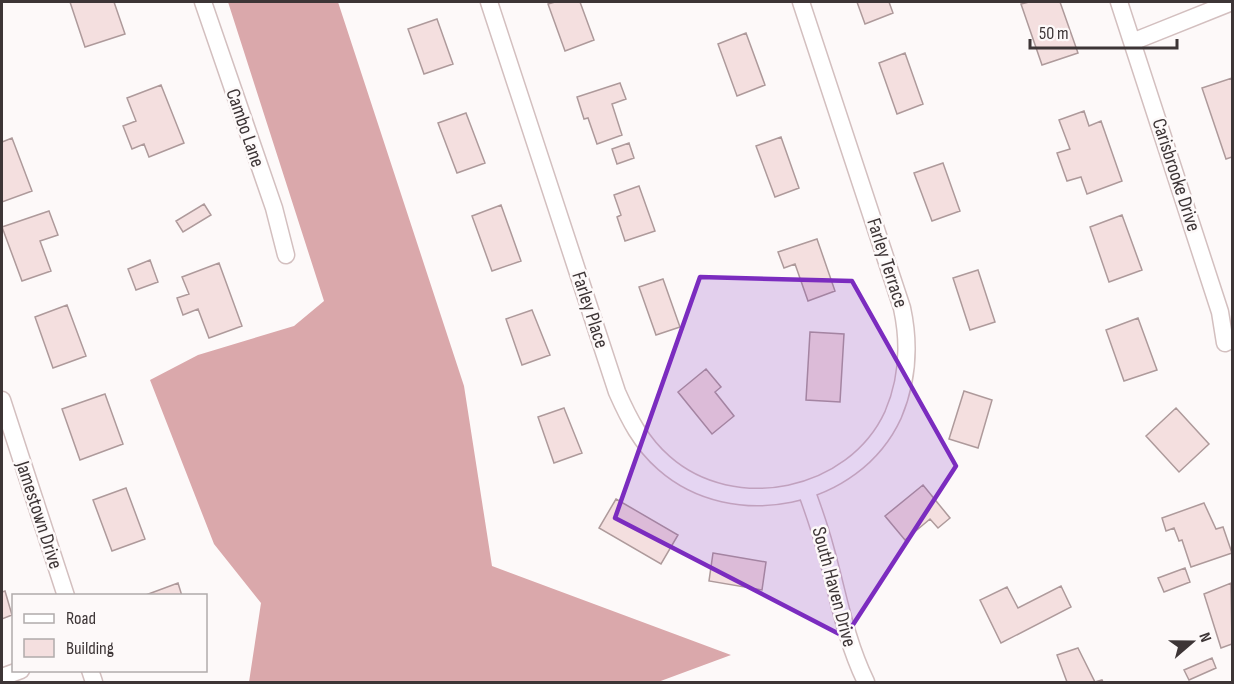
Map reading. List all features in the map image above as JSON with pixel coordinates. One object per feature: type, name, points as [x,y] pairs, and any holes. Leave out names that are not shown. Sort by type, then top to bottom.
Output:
[{"type":"street","name":"Cambo Lane","points":[[203,2],[274,208],[286,255]]},
{"type":"street","name":"Farley Place","points":[[489,2],[617,392],[638,434],[664,464],[683,478],[715,491],[753,498],[772,498],[806,490]]},
{"type":"street","name":"Farley Terrace","points":[[801,2],[902,308],[908,334],[904,378],[892,416],[883,432],[840,473],[806,490]]},
{"type":"street","name":"Carisbrooke Drive","points":[[1119,2],[1220,312],[1225,343],[1233,339]]},
{"type":"street","points":[[1132,42],[1233,2]]},
{"type":"street","name":"Jamestown Drive","points":[[2,400],[65,594]]},
{"type":"street","name":"South Haven Drive","points":[[806,490],[825,547],[842,620],[854,658],[866,682]]},
{"type":"highlighted area","points":[[700,277],[852,281],[956,466],[845,637],[615,518]]},
{"type":"shaded area","points":[[228,2],[338,2],[464,386],[492,566],[731,655],[658,682],[249,682],[261,603],[214,544],[150,380],[198,355],[294,326],[324,301]]},
{"type":"building","points":[[70,2],[114,2],[125,34],[85,47]]},
{"type":"building","points":[[580,2],[594,40],[565,51],[548,4]]},
{"type":"building","points":[[857,2],[889,2],[893,13],[865,24]]},
{"type":"building","points":[[1060,2],[1078,53],[1042,65],[1021,4]]},
{"type":"building","points":[[437,19],[453,64],[424,74],[408,29]]},
{"type":"building","points":[[746,33],[765,85],[737,96],[718,44]]},
{"type":"building","points":[[905,53],[923,104],[897,114],[879,63]]},
{"type":"building","points":[[1232,78],[1232,157],[1226,159],[1202,88]]},
{"type":"building","points":[[620,83],[626,99],[612,104],[622,135],[597,144],[588,118],[584,119],[577,97]]},
{"type":"building","points":[[161,85],[184,143],[149,157],[144,144],[132,149],[123,126],[136,121],[127,98]]},
{"type":"building","points":[[1084,111],[1089,126],[1101,121],[1122,181],[1087,194],[1081,177],[1067,181],[1057,153],[1070,149],[1059,120]]},
{"type":"building","points":[[466,113],[485,163],[457,173],[438,123]]},
{"type":"building","points":[[781,137],[799,188],[775,197],[756,146]]},
{"type":"building","points":[[12,138],[32,191],[2,202],[2,142]]},
{"type":"building","points":[[629,143],[634,158],[617,164],[612,149]]},
{"type":"building","points":[[943,163],[960,211],[932,221],[914,173]]},
{"type":"building","points":[[639,186],[655,231],[625,241],[617,217],[621,215],[614,195]]},
{"type":"building","points":[[204,204],[211,215],[183,232],[176,221]]},
{"type":"building","points":[[501,205],[521,261],[492,271],[472,216]]},
{"type":"building","points":[[49,211],[58,235],[40,241],[51,271],[22,281],[2,227]]},
{"type":"building","points":[[1122,215],[1142,270],[1109,282],[1090,227]]},
{"type":"building","points":[[817,239],[835,291],[808,301],[795,264],[784,268],[778,252]]},
{"type":"building","points":[[150,260],[158,282],[136,290],[128,269]]},
{"type":"building","points":[[219,263],[242,326],[209,338],[198,309],[183,315],[177,298],[189,294],[182,277]]},
{"type":"building","points":[[978,270],[995,322],[970,330],[953,278]]},
{"type":"building","points":[[663,279],[680,327],[656,335],[639,287]]},
{"type":"building","points":[[67,305],[86,356],[53,368],[35,317]]},
{"type":"building","points":[[532,310],[550,355],[522,365],[506,319]]},
{"type":"building","points":[[1138,318],[1157,370],[1124,381],[1106,330]]},
{"type":"building","points":[[810,332],[844,334],[840,402],[806,400]]},
{"type":"building","points":[[706,369],[721,387],[715,392],[734,416],[712,434],[678,392]]},
{"type":"building","points":[[964,391],[992,400],[978,448],[949,439]]},
{"type":"building","points":[[105,394],[123,444],[80,460],[62,409]]},
{"type":"building","points":[[564,408],[582,453],[554,463],[538,417]]},
{"type":"building","points":[[1176,408],[1209,444],[1179,472],[1146,436]]},
{"type":"building","points":[[923,485],[950,518],[938,528],[930,519],[905,540],[885,516]]},
{"type":"building","points":[[126,488],[145,539],[112,551],[93,500]]},
{"type":"building","points":[[616,499],[678,535],[661,564],[599,528]]},
{"type":"building","points":[[1204,503],[1216,529],[1223,527],[1232,553],[1191,567],[1182,540],[1179,541],[1174,528],[1166,531],[1162,518]]},
{"type":"building","points":[[713,553],[766,562],[762,590],[709,581]]},
{"type":"building","points":[[1185,568],[1190,582],[1164,592],[1158,578]]},
{"type":"building","points":[[178,583],[181,594],[148,594]]},
{"type":"building","points":[[1231,583],[1232,644],[1221,648],[1204,594]]},
{"type":"building","points":[[1061,586],[1071,607],[1001,643],[980,600],[1007,587],[1018,608]]},
{"type":"building","points":[[5,591],[12,615],[2,619],[2,592]]},
{"type":"building","points":[[1078,648],[1095,682],[1067,682],[1057,655]]},
{"type":"building","points":[[1212,658],[1216,668],[1189,680],[1184,670]]}]
